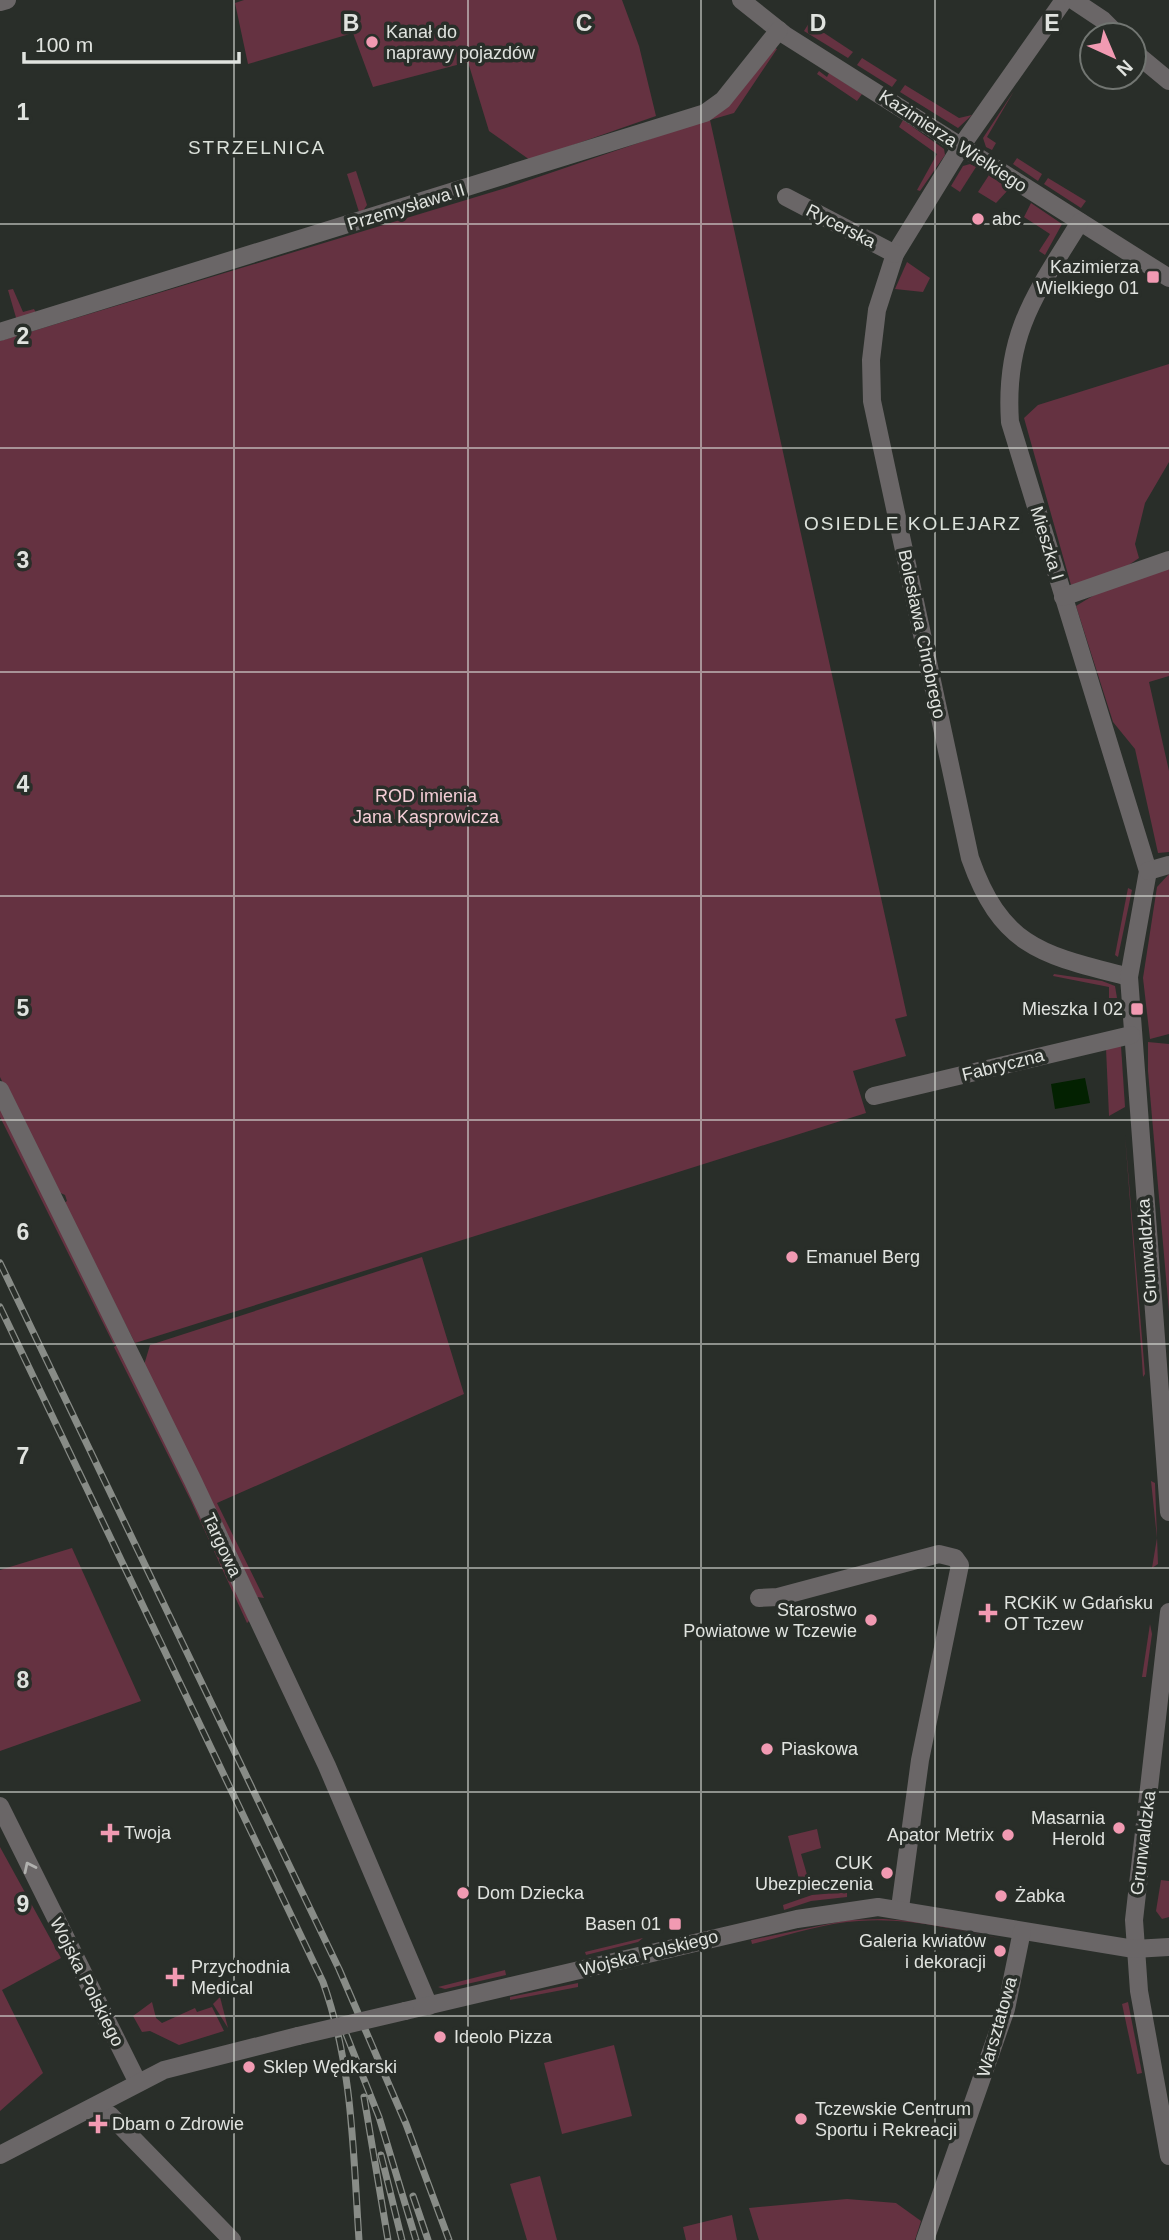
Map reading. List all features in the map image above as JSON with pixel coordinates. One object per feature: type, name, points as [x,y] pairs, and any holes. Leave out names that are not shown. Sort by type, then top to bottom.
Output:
[{"type":"street","points":[[0,2],[7,0]]},
{"type":"street","name":"Kazimierza Wielkiego","points":[[741,0],[779,30],[1169,278]]},
{"type":"street","name":"Bolesława Chrobrego","points":[[1064,0],[962,145],[895,254],[877,310],[871,360],[872,401],[970,858],[991,906],[1018,937],[1055,958],[1129,977]]},
{"type":"street","points":[[1073,0],[1104,21]]},
{"type":"street","name":"Przemysława II","points":[[0,332],[705,113],[723,100],[779,30]]},
{"type":"street","points":[[1148,64],[1169,81]]},
{"type":"street","name":"Rycerska","points":[[786,197],[895,254]]},
{"type":"street","name":"Mieszka I","points":[[1080,222],[1020,326],[1012,354],[1008,393],[1010,422],[1148,872]]},
{"type":"street","points":[[1063,597],[1169,560]]},
{"type":"street","points":[[1129,977],[1148,872],[1169,866]]},
{"type":"street","name":"Grunwaldzka","points":[[1129,977],[1137,1116],[1169,1512]]},
{"type":"street","name":"Fabryczna","points":[[874,1096],[1131,1035]]},
{"type":"street","name":"Targowa","points":[[0,1090],[193,1481],[327,1766],[429,2006]]},
{"type":"street","points":[[759,1598],[778,1597],[939,1554],[956,1558],[960,1565],[920,1760],[900,1908]]},
{"type":"street","name":"Grunwaldzka","points":[[1169,1612],[1151,1784],[1137,1878],[1134,1950],[1169,2156]]},
{"type":"street","name":"Wojska Polskiego","points":[[0,1806],[137,2081]]},
{"type":"street","name":"Wojska Polskiego","points":[[0,2155],[137,2081],[198,2059],[808,1917],[855,1909],[900,1908],[1134,1950],[1169,1947]]},
{"type":"street","name":"Warsztatowa","points":[[925,2240],[1006,2009],[1022,1931]]},
{"type":"street","points":[[110,2115],[232,2240]]},
{"type":"green space","points":[[244,0],[622,0],[639,46],[656,116],[530,160],[489,131],[468,62],[373,87],[353,33],[248,64],[235,3]]},
{"type":"green space","points":[[809,23],[853,52],[848,58],[804,31]]},
{"type":"green space","name":"ROD imienia Jana Kasprowicza","points":[[773,47],[777,49],[734,113],[710,120],[907,1016],[895,1019],[906,1056],[853,1071],[866,1113],[135,1343],[64,1203],[67,1201],[65,1195],[56,1191],[0,1077],[0,341],[509,187],[653,138],[708,117]]},
{"type":"green space","points":[[862,58],[897,80],[892,87],[857,65]]},
{"type":"green space","points":[[819,71],[827,77],[829,73],[862,94],[857,101],[817,74]]},
{"type":"green space","points":[[905,85],[959,118],[972,115],[958,128],[900,92]]},
{"type":"green space","points":[[1014,91],[987,137],[996,143],[992,150],[986,147],[983,138]]},
{"type":"green space","points":[[903,120],[944,149],[945,155],[920,191],[917,190],[937,154],[899,127]]},
{"type":"green space","points":[[1017,158],[1042,174],[1038,181],[1013,164]]},
{"type":"green space","points":[[970,164],[976,167],[960,192],[951,186],[963,166]]},
{"type":"green space","points":[[356,171],[367,205],[360,215],[347,174]]},
{"type":"green space","points":[[989,175],[1009,189],[996,203],[978,192]]},
{"type":"green space","points":[[1048,178],[1086,201],[1081,208],[1044,184]]},
{"type":"green space","points":[[1031,203],[1062,224],[1045,255],[1039,251],[1050,234],[1024,217]]},
{"type":"green space","points":[[907,262],[930,278],[923,292],[895,289]]},
{"type":"green space","points":[[13,289],[23,312],[34,309],[37,315],[17,321],[8,290]]},
{"type":"green space","points":[[1169,364],[1169,462],[1145,503],[1135,544],[1139,558],[1111,577],[1071,585],[1024,418],[1038,405]]},
{"type":"green space","points":[[1169,569],[1169,676],[1149,682],[1169,771],[1169,852],[1158,853],[1135,749],[1113,722],[1076,606],[1120,582]]},
{"type":"green space","points":[[1169,874],[1169,1034],[1150,1039],[1143,978],[1157,887]]},
{"type":"green space","points":[[1128,888],[1132,890],[1118,957],[1115,955]]},
{"type":"green space","points":[[1053,976],[1102,981],[1115,986],[1117,998],[1109,998],[1109,987]]},
{"type":"green space","points":[[1148,1042],[1169,1044],[1169,1312],[1148,1071]]},
{"type":"green space","points":[[1121,1046],[1125,1107],[1109,1116],[1106,1048]]},
{"type":"green space","points":[[0,1104],[116,1342],[114,1345],[0,1117]]},
{"type":"green space","points":[[1125,1135],[1145,1374],[1143,1377],[1142,1361]]},
{"type":"green space","points":[[422,1257],[464,1394],[217,1503],[264,1598],[257,1597],[144,1365],[150,1345]]},
{"type":"green space","points":[[118,1344],[250,1620],[247,1623],[191,1501],[114,1347]]},
{"type":"green space","points":[[1151,1481],[1155,1483],[1158,1564],[1152,1568],[1157,1538]]},
{"type":"green space","points":[[72,1548],[141,1701],[0,1751],[0,1570]]},
{"type":"green space","points":[[1150,1624],[1152,1634],[1146,1677],[1142,1677]]},
{"type":"green space","points":[[817,1829],[821,1848],[801,1854],[810,1885],[801,1887],[788,1836]]},
{"type":"green space","points":[[0,1847],[61,1958],[2,1990],[43,2073],[0,2111]]},
{"type":"green space","points":[[1161,1880],[1169,1881],[1169,1917],[1162,1919],[1156,1911]]},
{"type":"green space","points":[[847,1892],[847,1897],[811,1901],[784,1910],[783,1905],[812,1895]]},
{"type":"green space","points":[[883,1919],[922,1922],[1004,1939],[932,1925],[877,1920],[832,1924],[752,1944],[751,1940],[848,1920]]},
{"type":"green space","points":[[643,1938],[638,1942],[586,1955],[585,1952]]},
{"type":"green space","points":[[505,1970],[506,1975],[445,1989],[438,1987]]},
{"type":"green space","points":[[578,1983],[578,1987],[510,2000],[510,1997]]},
{"type":"green space","points":[[220,1997],[228,2028],[213,2004]]},
{"type":"green space","points":[[152,2002],[156,2018],[162,2023],[195,2008],[197,2012],[212,2007],[224,2031],[179,2045],[150,2031],[142,2032],[133,2016]]},
{"type":"green space","points":[[1128,2002],[1142,2073],[1137,2074],[1122,2004]]},
{"type":"green space","points":[[614,2045],[632,2116],[562,2134],[544,2063]]},
{"type":"green space","points":[[540,2176],[557,2240],[527,2240],[510,2184]]},
{"type":"green space","points":[[847,2199],[896,2203],[921,2221],[915,2240],[759,2240],[749,2208]]},
{"type":"green space","points":[[732,2215],[737,2240],[686,2240],[683,2227]]},
{"type":"shaded area","points":[[1085,1078],[1090,1103],[1055,1109],[1051,1084]]},
{"type":"railway","points":[[0,1263],[339,1969],[406,2124],[449,2240]]},
{"type":"railway","points":[[0,1307],[323,1982],[333,2014],[346,2077],[359,2240]]},
{"type":"railway","points":[[346,2034],[379,2117],[416,2240]]},
{"type":"railway","points":[[364,2097],[388,2240]]},
{"type":"railway","points":[[381,2155],[402,2240]]},
{"type":"railway","points":[[413,2196],[428,2240]]},
{"type":"place","name":"Kanał do naprawy pojazdów","points":[[372,42]]},
{"type":"place","name":"abc","points":[[978,219]]},
{"type":"place","name":"Kazimierza Wielkiego 01","points":[[1153,277]]},
{"type":"place","name":"Mieszka I 02","points":[[1137,1009]]},
{"type":"place","name":"Emanuel Berg","points":[[792,1257]]},
{"type":"place","name":"RCKiK w Gdańsku OT Tczew","points":[[988,1613]]},
{"type":"place","name":"Starostwo Powiatowe w Tczewie","points":[[871,1620]]},
{"type":"place","name":"Piaskowa","points":[[767,1749]]},
{"type":"place","name":"Masarnia Herold","points":[[1119,1828]]},
{"type":"place","name":"Twoja","points":[[110,1833]]},
{"type":"place","name":"Apator Metrix","points":[[1008,1835]]},
{"type":"place","name":"CUK Ubezpieczenia","points":[[887,1873]]},
{"type":"place","name":"Dom Dziecka","points":[[463,1893]]},
{"type":"place","name":"Żabka","points":[[1001,1896]]},
{"type":"place","name":"Basen 01","points":[[675,1924]]},
{"type":"place","name":"Galeria kwiatów i dekoracji","points":[[1000,1951]]},
{"type":"place","name":"Przychodnia Medical","points":[[175,1977]]},
{"type":"place","name":"Ideolo Pizza","points":[[440,2037]]},
{"type":"place","name":"Sklep Wędkarski","points":[[249,2067]]},
{"type":"place","name":"Tczewskie Centrum Sportu i Rekreacji","points":[[801,2119]]},
{"type":"place","name":"Dbam o Zdrowie","points":[[98,2124]]},
{"type":"district","name":"STRZELNICA","points":[[257,147]]},
{"type":"district","name":"OSIEDLE KOLEJARZ","points":[[913,523]]}]
